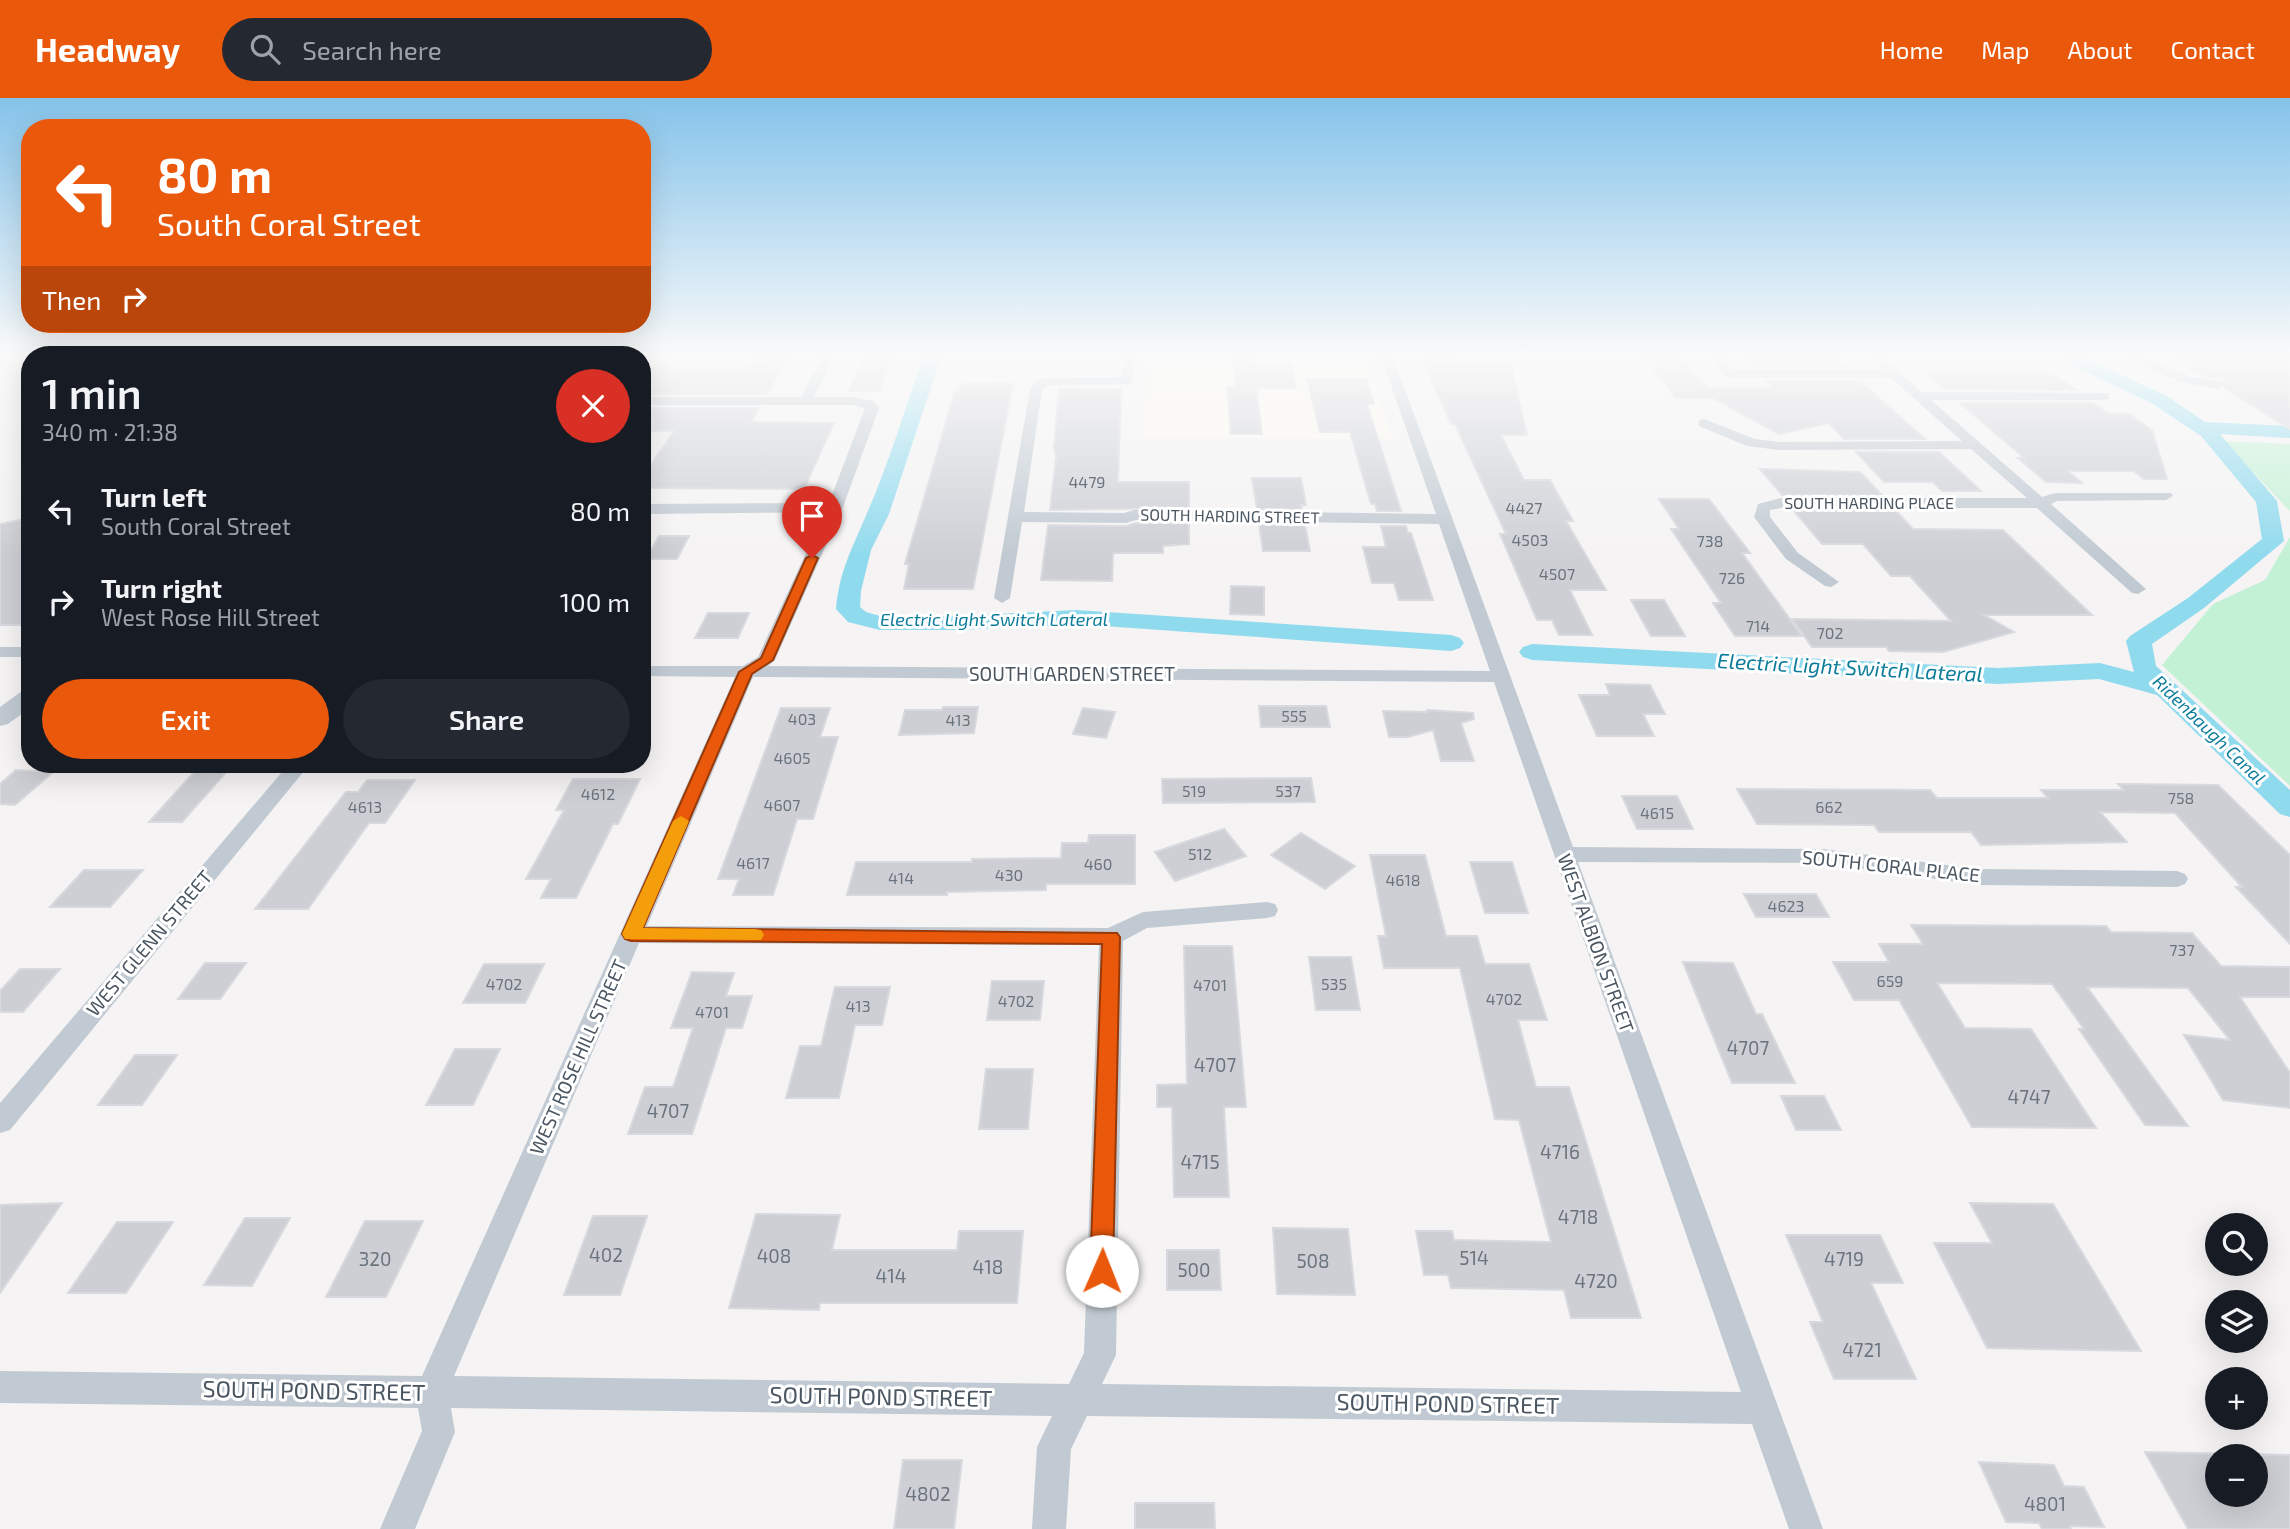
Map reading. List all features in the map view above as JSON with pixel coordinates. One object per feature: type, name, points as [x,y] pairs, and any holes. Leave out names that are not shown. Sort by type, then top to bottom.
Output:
[{"type":"street","name":"WEST ROSE HILL STREET","points":[[431,1392],[746,672],[766,660],[835,508],[868,424]]},
{"type":"street","points":[[1002,598],[1030,424]]},
{"type":"street","name":"WEST ALBION STREET","points":[[1410,424],[1806,1529]]},
{"type":"street","points":[[1706,424],[1752,443],[1779,446],[1975,445]]},
{"type":"street","points":[[1951,424],[2138,589]]},
{"type":"street","points":[[2039,503],[2055,497],[2165,496]]},
{"type":"street","name":"SOUTH HARDING PLACE","points":[[1831,582],[1792,556],[1762,517],[1763,507],[1781,503],[2039,503]]},
{"type":"street","points":[[651,509],[835,508]]},
{"type":"street","name":"SOUTH HARDING STREET","points":[[1015,517],[1126,518],[1134,514],[1444,519]]},
{"type":"street","points":[[0,652],[21,652]]},
{"type":"street","name":"SOUTH GARDEN STREET","points":[[651,671],[1501,677]]},
{"type":"street","points":[[0,719],[21,703]]},
{"type":"street","name":"WEST GLENN STREET","points":[[0,1122],[292,773]]},
{"type":"street","name":"SOUTH CORAL PLACE","points":[[1564,854],[1823,856],[1978,877],[2177,878]]},
{"type":"street","points":[[631,934],[1111,937],[1143,920],[1267,910]]},
{"type":"street","points":[[1049,1529],[1054,1447],[1100,1355],[1111,937]]},
{"type":"street","name":"SOUTH POND STREET","points":[[0,1387],[1762,1408]]},
{"type":"street","points":[[397,1529],[439,1432],[431,1392]]},
{"type":"shaded area","points":[[1144,424],[1387,424],[1392,439],[1143,438]]},
{"type":"green space","points":[[2223,441],[2290,444],[2290,511]]},
{"type":"green space","points":[[2290,537],[2290,786],[2162,665],[2213,604],[2265,580]]},
{"type":"building","points":[[651,424],[834,424],[804,489],[651,488],[651,465],[674,431],[651,431]]},
{"type":"building","points":[[946,424],[1005,424],[973,589],[904,589],[909,564],[905,564]]},
{"type":"building","points":[[1056,424],[1120,424],[1118,482],[1189,482],[1189,508],[1050,510],[1056,457]]},
{"type":"building","points":[[1230,424],[1261,424],[1262,434],[1231,434]]},
{"type":"building","points":[[1318,424],[1373,424],[1401,511],[1377,511],[1375,504],[1371,504],[1350,432],[1320,432]]},
{"type":"building","points":[[1451,424],[1524,424],[1527,435],[1501,435],[1524,480],[1550,480],[1573,521],[1566,521],[1606,590],[1570,590],[1592,635],[1559,635],[1552,620],[1537,620],[1500,534],[1506,534],[1455,424]]},
{"type":"building","points":[[1760,424],[1825,424],[1779,434]]},
{"type":"building","points":[[1830,424],[1908,424],[1925,439],[1844,439]]},
{"type":"building","points":[[1984,424],[2143,424],[2152,430],[2167,479],[2144,479],[2134,471],[2068,471],[2082,483],[2046,482],[2018,458],[2024,458]]},
{"type":"building","points":[[1856,452],[1939,452],[1981,491],[1942,491],[1933,482],[1884,482]]},
{"type":"building","points":[[1760,469],[1860,472],[1882,495],[1782,495]]},
{"type":"building","points":[[1252,478],[1301,478],[1306,505],[1301,505],[1302,510],[1257,509]]},
{"type":"building","points":[[1659,499],[1709,499],[1750,553],[1742,553],[1802,636],[1735,636],[1713,603],[1721,603],[1671,529],[1679,529]]},
{"type":"building","points":[[1794,511],[1896,511],[1913,529],[2003,530],[2092,615],[1984,615],[2014,632],[1943,652],[1889,651],[1886,647],[1812,647],[1792,619],[1951,621],[1910,576],[1891,576],[1863,544],[1822,544]]},
{"type":"building","points":[[21,520],[21,625],[0,625],[0,524]]},
{"type":"building","points":[[1136,523],[1189,523],[1189,544],[1163,546],[1163,553],[1113,553],[1112,581],[1041,580],[1048,525],[1126,526]]},
{"type":"building","points":[[1259,524],[1305,525],[1310,551],[1263,551]]},
{"type":"building","points":[[1381,526],[1406,526],[1408,533],[1411,533],[1433,600],[1399,600],[1394,583],[1372,583],[1363,547],[1386,547]]},
{"type":"building","points":[[659,536],[689,536],[677,559],[651,559],[651,550]]},
{"type":"building","points":[[1231,586],[1264,587],[1264,615],[1230,614]]},
{"type":"building","points":[[1631,600],[1664,600],[1685,636],[1651,636]]},
{"type":"building","points":[[708,613],[749,613],[738,638],[695,638]]},
{"type":"building","points":[[1606,684],[1650,685],[1665,714],[1643,714],[1654,736],[1597,736],[1579,695],[1610,695]]},
{"type":"building","points":[[1259,706],[1326,706],[1330,727],[1261,727]]},
{"type":"building","points":[[943,707],[978,707],[974,733],[899,735],[905,710],[942,710]]},
{"type":"building","points":[[781,708],[830,708],[820,737],[838,737],[813,819],[797,819],[773,895],[733,895],[739,879],[718,879]]},
{"type":"building","points":[[1083,708],[1115,712],[1106,738],[1073,734]]},
{"type":"building","points":[[1383,711],[1473,713],[1474,719],[1461,723],[1474,761],[1441,761],[1433,730],[1408,737],[1389,737]]},
{"type":"building","points":[[16,770],[21,770],[21,773],[52,773],[15,805],[0,804],[0,784]]},
{"type":"building","points":[[193,773],[225,773],[182,822],[149,822]]},
{"type":"building","points":[[1311,778],[1315,802],[1163,803],[1162,779]]},
{"type":"building","points":[[573,779],[640,779],[618,824],[613,824],[576,898],[541,898],[551,879],[526,879],[564,810],[556,810]]},
{"type":"building","points":[[367,780],[415,780],[385,823],[369,823],[308,909],[255,909],[346,792],[358,792]]},
{"type":"building","points":[[2118,784],[2218,785],[2290,855],[2290,944],[2236,887],[2242,887],[2175,813],[2100,812],[2127,842],[1981,845],[1971,832],[1879,832],[1874,825],[1757,824],[1737,789],[1930,790],[1937,798],[2048,798],[2041,790],[2124,790]]},
{"type":"building","points":[[1622,796],[1677,796],[1693,829],[1637,829]]},
{"type":"building","points":[[1224,829],[1246,856],[1175,881],[1155,852]]},
{"type":"building","points":[[1301,833],[1355,866],[1325,889],[1271,855]]},
{"type":"building","points":[[1089,835],[1135,835],[1135,884],[1046,884],[1046,890],[947,892],[947,895],[847,895],[856,862],[972,862],[972,859],[1061,858],[1062,843],[1088,843]]},
{"type":"building","points":[[1370,855],[1425,855],[1446,936],[1477,936],[1485,964],[1529,964],[1547,1020],[1518,1020],[1536,1087],[1569,1087],[1641,1318],[1571,1318],[1564,1290],[1451,1288],[1448,1275],[1424,1275],[1416,1231],[1452,1231],[1454,1240],[1551,1242],[1519,1120],[1495,1119],[1460,968],[1384,968],[1378,936],[1386,936]]},
{"type":"building","points":[[1470,862],[1512,862],[1528,913],[1485,913]]},
{"type":"building","points":[[84,870],[143,870],[110,907],[50,907]]},
{"type":"building","points":[[1744,894],[1816,894],[1829,917],[1756,917]]},
{"type":"building","points":[[1911,925],[2106,926],[2111,932],[2192,933],[2221,966],[2290,967],[2290,997],[2240,997],[2290,1073],[2290,1108],[2223,1100],[2184,1035],[2230,1040],[2188,988],[2087,987],[2188,1126],[2145,1125],[2079,1029],[2084,1029],[2052,984],[1937,983],[1965,1028],[2031,1029],[2096,1128],[1972,1127],[1899,1000],[1854,1000],[1833,962],[1889,962],[1879,944],[1923,944]]},
{"type":"building","points":[[1184,946],[1232,946],[1246,1107],[1224,1107],[1229,1197],[1174,1197],[1172,1107],[1157,1107],[1157,1085],[1187,1084]]},
{"type":"building","points":[[1309,957],[1351,957],[1360,1010],[1316,1010]]},
{"type":"building","points":[[1683,962],[1733,963],[1756,1014],[1762,1014],[1795,1083],[1732,1083]]},
{"type":"building","points":[[205,963],[246,963],[220,999],[178,999]]},
{"type":"building","points":[[484,964],[544,964],[525,1003],[463,1003]]},
{"type":"building","points":[[20,969],[60,969],[23,1012],[0,1012],[0,991]]},
{"type":"building","points":[[692,972],[734,973],[726,996],[752,996],[742,1028],[726,1028],[692,1134],[628,1134],[645,1087],[673,1087],[693,1028],[671,1028]]},
{"type":"building","points":[[992,981],[1044,981],[1040,1020],[987,1020]]},
{"type":"building","points":[[835,987],[890,987],[882,1025],[855,1025],[839,1098],[786,1098],[800,1046],[821,1046]]},
{"type":"building","points":[[455,1049],[500,1049],[473,1105],[426,1105]]},
{"type":"building","points":[[135,1055],[177,1055],[142,1105],[98,1105]]},
{"type":"building","points":[[986,1069],[1033,1069],[1028,1129],[979,1129]]},
{"type":"building","points":[[1781,1096],[1824,1096],[1841,1130],[1796,1130]]},
{"type":"building","points":[[62,1203],[0,1293],[0,1205]]},
{"type":"building","points":[[1970,1203],[2053,1204],[2141,1351],[1987,1348],[1934,1243],[1992,1243]]},
{"type":"building","points":[[756,1214],[840,1215],[832,1250],[957,1250],[959,1231],[1023,1231],[1017,1303],[820,1303],[819,1310],[729,1308]]},
{"type":"building","points":[[593,1216],[647,1216],[620,1295],[564,1295]]},
{"type":"building","points":[[245,1218],[290,1218],[252,1286],[204,1285]]},
{"type":"building","points":[[365,1221],[423,1221],[386,1297],[326,1297]]},
{"type":"building","points":[[117,1222],[173,1222],[126,1293],[68,1293]]},
{"type":"building","points":[[1273,1228],[1348,1229],[1355,1295],[1277,1294]]},
{"type":"building","points":[[1786,1235],[1880,1235],[1903,1283],[1871,1283],[1916,1379],[1834,1379],[1810,1322],[1823,1322]]},
{"type":"building","points":[[1167,1250],[1219,1250],[1221,1290],[1167,1290]]},
{"type":"building","points":[[2145,1452],[2205,1453],[2205,1507],[2268,1507],[2268,1455],[2290,1455],[2290,1529],[2188,1529]]},
{"type":"building","points":[[903,1460],[962,1460],[954,1529],[894,1529]]},
{"type":"building","points":[[1979,1462],[2054,1465],[2064,1486],[2084,1487],[2104,1527],[2042,1529],[2039,1523],[2006,1522]]},
{"type":"building","points":[[1135,1503],[1214,1503],[1215,1529],[1135,1529]]},
{"type":"waterway","name":"Electric Light Switch Lateral","points":[[909,424],[878,514],[860,550],[849,591],[848,609],[857,617],[880,623],[956,623],[1076,617],[1451,643]]},
{"type":"waterway","name":"Ridenbaugh Canal","points":[[2196,424],[2201,427]]},
{"type":"waterway","points":[[2201,427],[2290,432]]},
{"type":"waterway","name":"Ridenbaugh Canal","points":[[2201,427],[2208,432],[2266,501],[2273,541],[2196,603],[2139,641],[2144,668],[2290,807]]},
{"type":"waterway","name":"Electric Light Switch Lateral","points":[[1532,652],[1998,676],[2100,671],[2162,688]]},
{"type":"slow traffic","points":[[681,821],[631,934],[755,935]]},
{"type":"route","points":[[812,558],[766,660],[746,672],[631,934],[1111,937],[1102,1271]]}]
